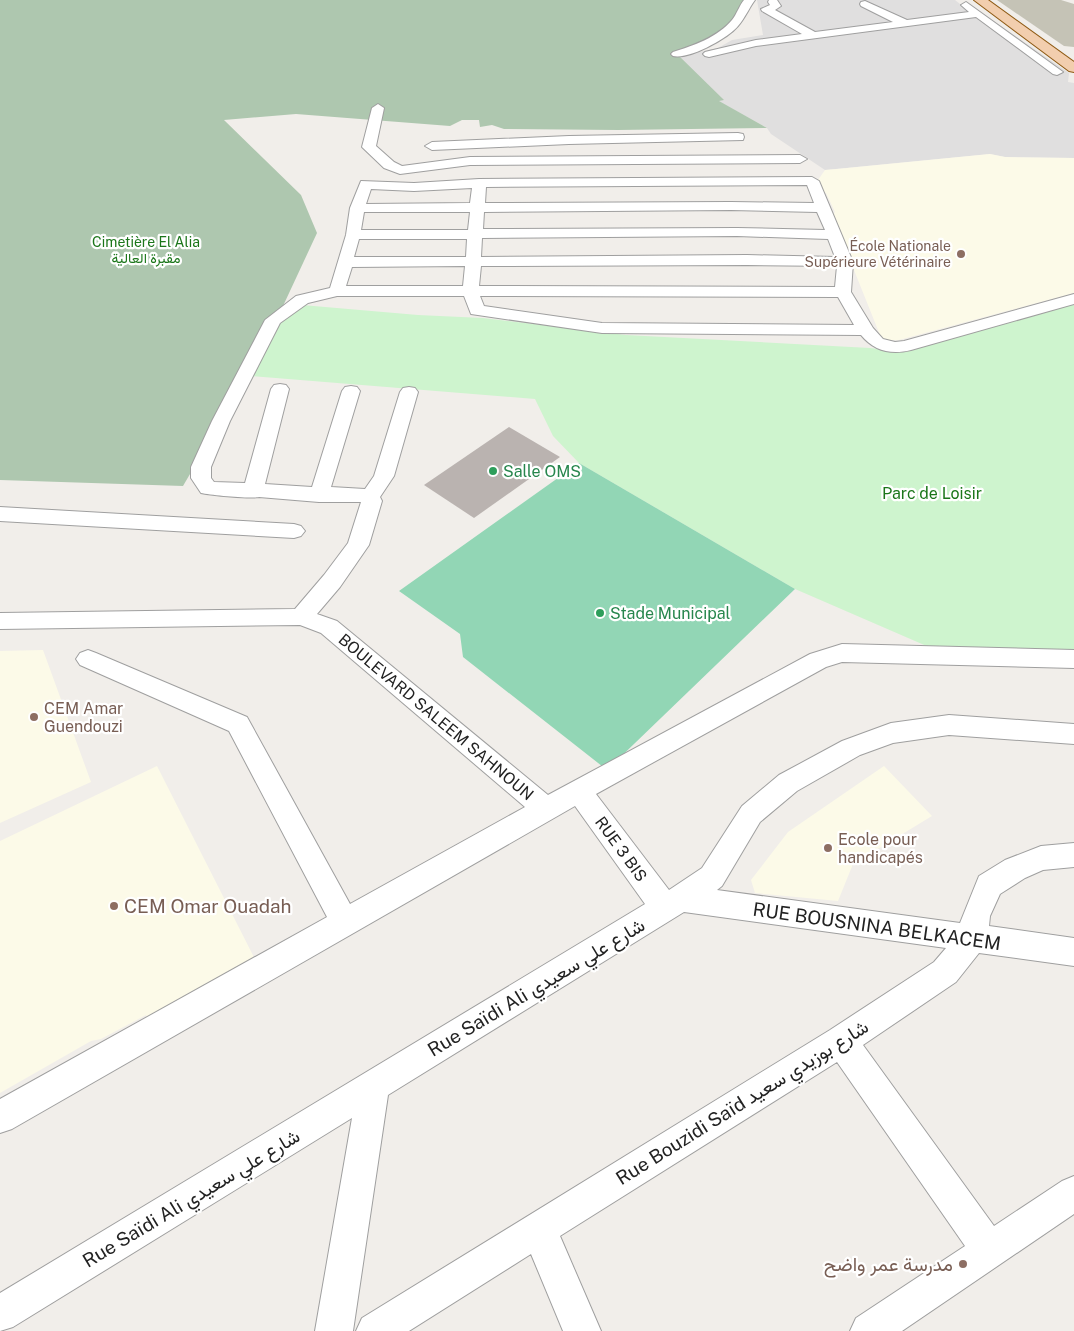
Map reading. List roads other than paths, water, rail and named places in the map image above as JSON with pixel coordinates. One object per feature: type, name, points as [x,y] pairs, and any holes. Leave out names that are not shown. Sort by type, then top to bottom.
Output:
[{"type":"main road","points":[[980,0],[1074,68]]},
{"type":"main road","points":[[989,0],[1074,61]]},
{"type":"street","points":[[677,54],[701,46],[728,29],[737,21],[750,0]]},
{"type":"street","points":[[975,0],[964,4],[1057,72]]},
{"type":"street","points":[[773,2],[776,6],[766,9],[812,35]]},
{"type":"street","points":[[865,4],[904,23]]},
{"type":"street","points":[[709,54],[756,43],[978,14]]},
{"type":"street","points":[[378,108],[369,147],[389,165],[400,170],[470,161],[717,158],[800,160]]},
{"type":"street","points":[[432,146],[569,140],[738,137]]},
{"type":"street","points":[[713,138],[737,232],[748,260],[750,292],[760,328]]},
{"type":"street","points":[[568,160],[569,140]]},
{"type":"street","points":[[470,161],[471,183],[476,208],[470,292],[477,310],[602,328],[866,330]]},
{"type":"street","points":[[337,291],[357,208],[366,184],[414,187],[471,183],[812,181],[844,262],[843,292],[866,330],[882,346],[906,346],[1074,299]]},
{"type":"street","points":[[601,182],[621,328]]},
{"type":"street","points":[[357,208],[731,206],[823,208]]},
{"type":"street","points":[[352,235],[737,232],[834,234]]},
{"type":"street","points":[[345,262],[748,260],[844,262]]},
{"type":"street","points":[[370,496],[253,492],[208,488],[201,478],[202,467],[221,421],[273,320],[302,299],[337,291],[843,292]]},
{"type":"street","points":[[253,492],[280,389]]},
{"type":"street","points":[[319,495],[352,391]]},
{"type":"street","points":[[370,496],[381,483],[384,476],[408,392]]},
{"type":"street","points":[[301,616],[332,581],[358,545],[372,501],[370,496]]},
{"type":"street","points":[[0,514],[294,532]]},
{"type":"street","name":"BOULEVARD SALEEM SAHNOUN","points":[[0,621],[301,616],[329,626],[546,809],[818,660],[842,653],[1074,660]]},
{"type":"street","points":[[88,659],[238,724],[345,923]]},
{"type":"street","name":"Rue Saïdi Ali شارع علي سعيدي","points":[[0,1314],[673,903],[712,877],[751,814],[788,784],[851,748],[892,733],[949,725],[1074,734]]},
{"type":"street","name":"RUE 3 BIS","points":[[578,790],[673,903]]},
{"type":"street","points":[[0,1118],[546,809]]},
{"type":"street","name":"Rue Bouzidi Saïd شارع بوزيدي سعيد","points":[[375,1331],[841,1041],[946,972],[972,939],[976,916],[989,885],[1015,869],[1040,858],[1074,855]]},
{"type":"street","name":"RUE BOUSNINA BELKACEM","points":[[673,903],[1074,952]]},
{"type":"street","points":[[841,1041],[989,1250]]},
{"type":"street","points":[[334,1331],[373,1086]]},
{"type":"street","points":[[869,1331],[1074,1193]]},
{"type":"street","points":[[539,1230],[582,1331]]},
{"type":"place","name":"École Nationale Supérieure Vétérinaire","points":[[961,254]]},
{"type":"place","name":"Salle OMS","points":[[493,471]]},
{"type":"place","name":"Stade Municipal","points":[[600,613]]},
{"type":"place","name":"CEM Amar Guendouzi","points":[[34,717]]},
{"type":"place","name":"Ecole pour handicapés","points":[[828,848]]},
{"type":"place","name":"CEM Omar Ouadah","points":[[114,906]]},
{"type":"place","name":"مدرسة عمر واضح","points":[[963,1264]]},
{"type":"park label","name":"Cimetière El Alia مقبرة العالية","points":[[146,250]]},
{"type":"park label","name":"Parc de Loisir","points":[[932,493]]}]
